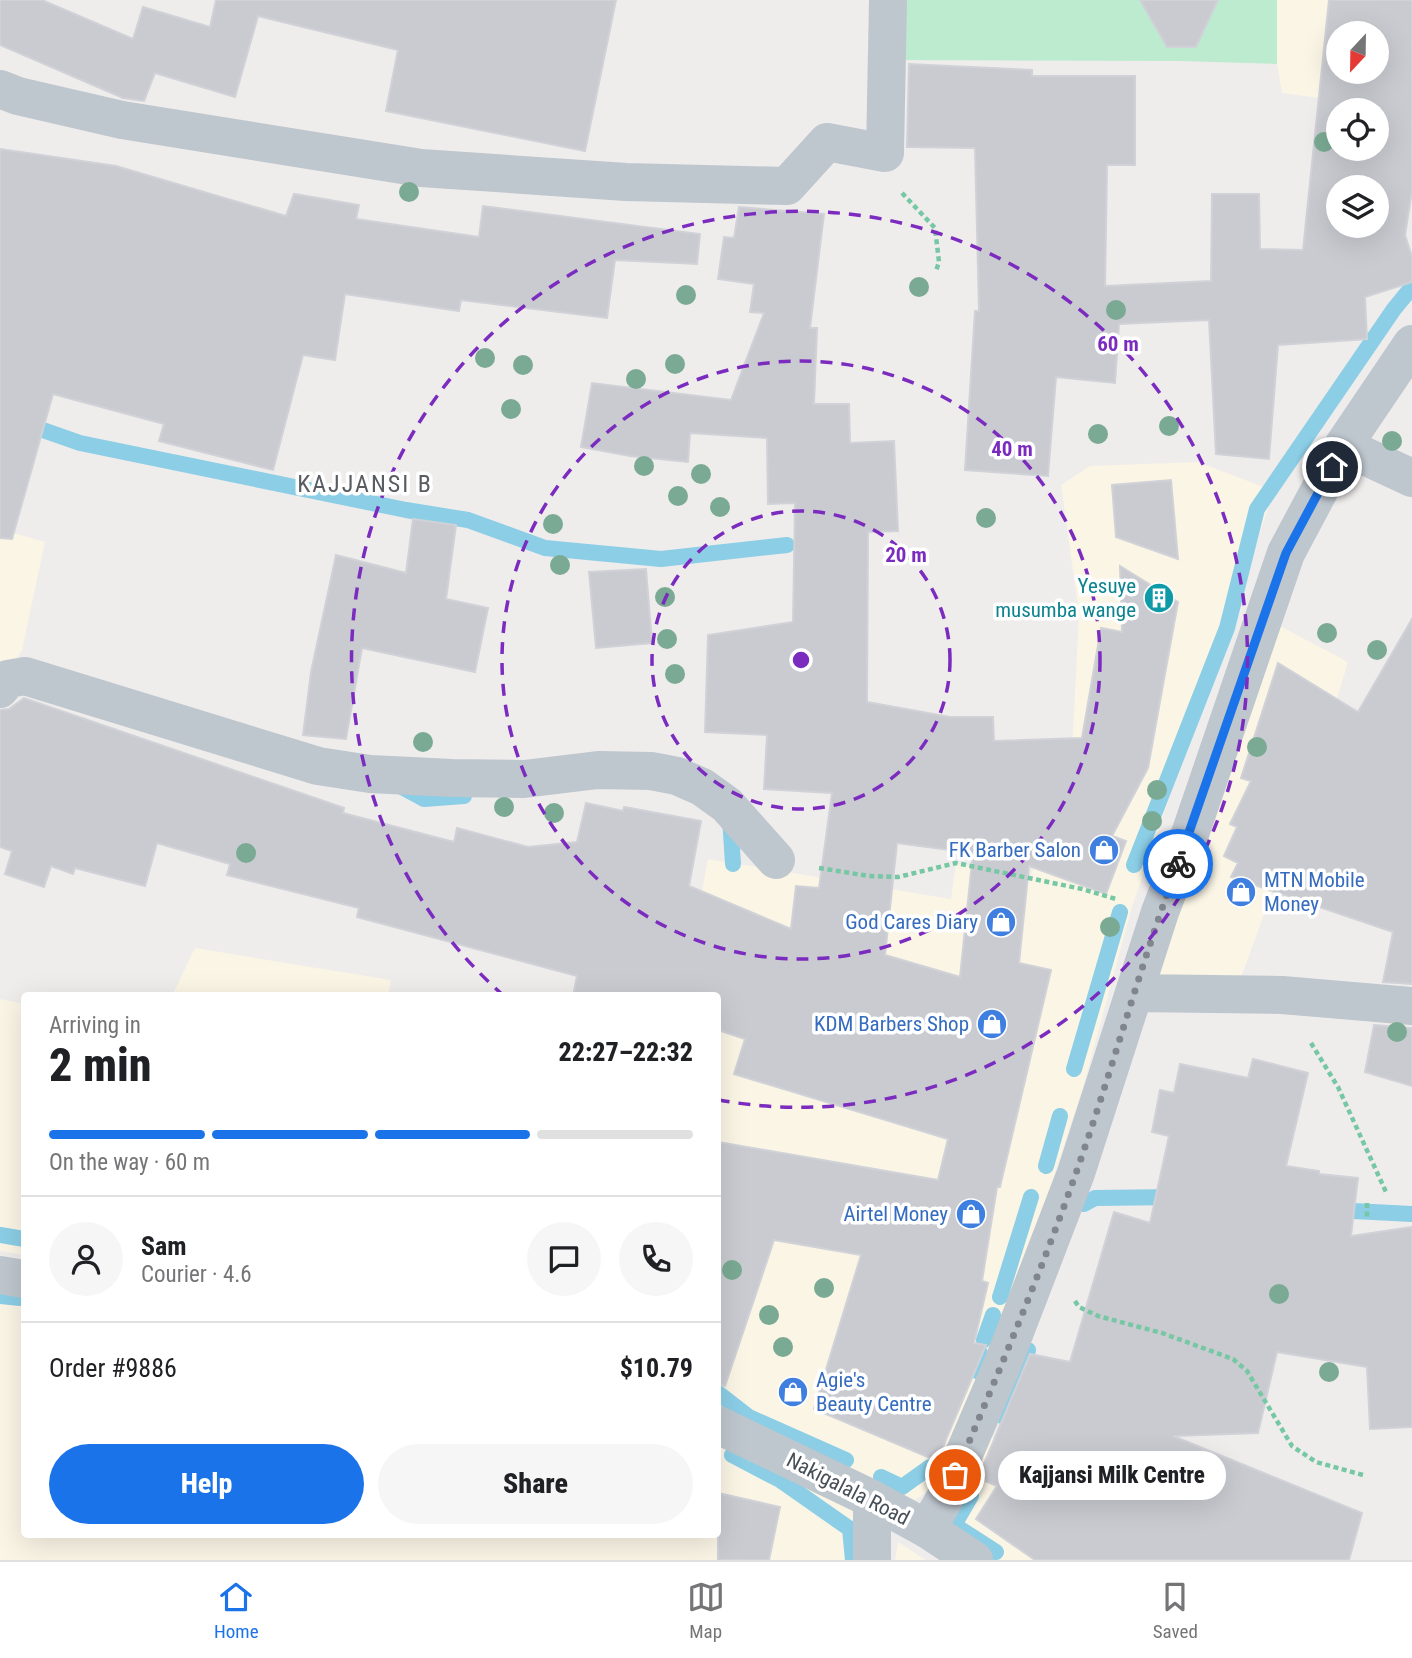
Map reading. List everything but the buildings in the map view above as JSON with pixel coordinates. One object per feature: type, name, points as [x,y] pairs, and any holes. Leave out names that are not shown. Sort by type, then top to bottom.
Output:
[{"type":"street","points":[[0,89],[18,96],[122,120],[421,168],[626,182],[787,186],[827,142],[885,153],[888,0]]},
{"type":"street","points":[[927,1530],[945,1498],[1003,1363],[1076,1173],[1160,912],[1191,831],[1286,553],[1343,446],[1412,344]]},
{"type":"street","points":[[1343,446],[1412,478]]},
{"type":"street","points":[[0,689],[8,679],[25,676],[318,766],[370,774],[524,779],[598,770],[651,771],[677,776],[702,787],[727,805],[766,848]]},
{"type":"street","points":[[1134,993],[1282,995],[1412,1006]]},
{"type":"street","points":[[0,1275],[21,1278]]},
{"type":"street","name":"Nakigalala Road","points":[[721,1427],[873,1500],[974,1560]]},
{"type":"street","points":[[872,1560],[873,1500]]},
{"type":"path","points":[[766,848],[818,868],[869,876],[898,877],[956,863],[1082,889],[1160,912]]},
{"type":"path","points":[[1282,995],[1338,1087],[1385,1192]]},
{"type":"path","points":[[1367,1203],[1367,1220]]},
{"type":"path","points":[[1076,1289],[1075,1301],[1079,1307],[1098,1316],[1162,1333],[1233,1359],[1247,1371],[1292,1446],[1316,1462],[1363,1475]]},
{"type":"shaded area","points":[[1277,0],[1412,0],[1412,110],[1389,107],[1389,98],[1326,99],[1282,93],[1277,64]]},
{"type":"shaded area","points":[[1198,462],[1274,491],[1132,907],[1084,1084],[1043,1210],[937,1484],[915,1500],[721,1414],[721,992],[683,992],[708,859],[951,899],[956,863],[1029,881],[1072,751],[1079,613],[1061,485],[1090,466]]},
{"type":"shaded area","points":[[0,529],[45,542],[22,650],[0,686]]},
{"type":"shaded area","points":[[1278,625],[1348,662],[1306,800],[1240,980],[1156,980]]},
{"type":"shaded area","points":[[195,948],[391,980],[389,992],[174,992]]},
{"type":"shaded area","points":[[0,999],[21,1003],[21,1254],[0,1251]]},
{"type":"shaded area","points":[[0,1302],[21,1305],[21,1538],[721,1538],[721,1442],[858,1510],[866,1560],[0,1560]]},
{"type":"shaded area","points":[[986,1434],[1073,1476],[1034,1560],[998,1560],[946,1529]]},
{"type":"shaded area","points":[[898,1542],[926,1560],[895,1560]]},
{"type":"green space","points":[[879,0],[1277,0],[1277,64],[890,60]]},
{"type":"waterway","points":[[1134,865],[1227,628],[1257,509],[1394,309],[1412,287]]},
{"type":"waterway","points":[[0,415],[80,443],[406,510],[468,520],[545,548],[661,559],[787,545]]},
{"type":"waterway","points":[[402,787],[424,799],[464,796]]},
{"type":"waterway","points":[[730,817],[733,864]]},
{"type":"waterway","points":[[1074,1069],[1120,912]]},
{"type":"waterway","points":[[1046,1166],[1060,1116]]},
{"type":"waterway","points":[[1000,1297],[1031,1197]]},
{"type":"waterway","points":[[1084,1204],[1095,1198],[1177,1197]]},
{"type":"waterway","points":[[1334,1210],[1412,1214]]},
{"type":"waterway","points":[[0,1235],[21,1238]]},
{"type":"waterway","points":[[0,1296],[20,1298]]},
{"type":"waterway","points":[[984,1340],[993,1315]]},
{"type":"waterway","points":[[1004,1417],[1028,1350]]},
{"type":"waterway","points":[[977,1371],[980,1353]]},
{"type":"waterway","points":[[721,1395],[749,1417],[846,1460]]},
{"type":"waterway","points":[[732,1455],[780,1480],[850,1529],[853,1560]]},
{"type":"waterway","points":[[881,1477],[902,1487],[930,1467]]},
{"type":"waterway","points":[[971,1496],[954,1525],[996,1552]]},
{"type":"way so far","points":[[955,1475],[1003,1363],[1076,1173],[1178,864]]},
{"type":"place","name":"Yesuye musumba wange","points":[[1159,598]]},
{"type":"place","name":"FK Barber Salon","points":[[1104,850]]},
{"type":"place","name":"MTN Mobile Money","points":[[1241,892]]},
{"type":"place","name":"God Cares Diary","points":[[1001,922]]},
{"type":"place","name":"KDM Barbers Shop","points":[[992,1024]]},
{"type":"place","name":"Airtel Money","points":[[971,1214]]},
{"type":"place","name":"Agie's Beauty Centre","points":[[793,1392]]},
{"type":"place","name":"Kajjansi Milk Centre","points":[[955,1475]]},
{"type":"district","name":"KAJJANSI B","points":[[365,484]]},
{"type":"route","points":[[1178,864],[1286,553],[1332,467]]}]
